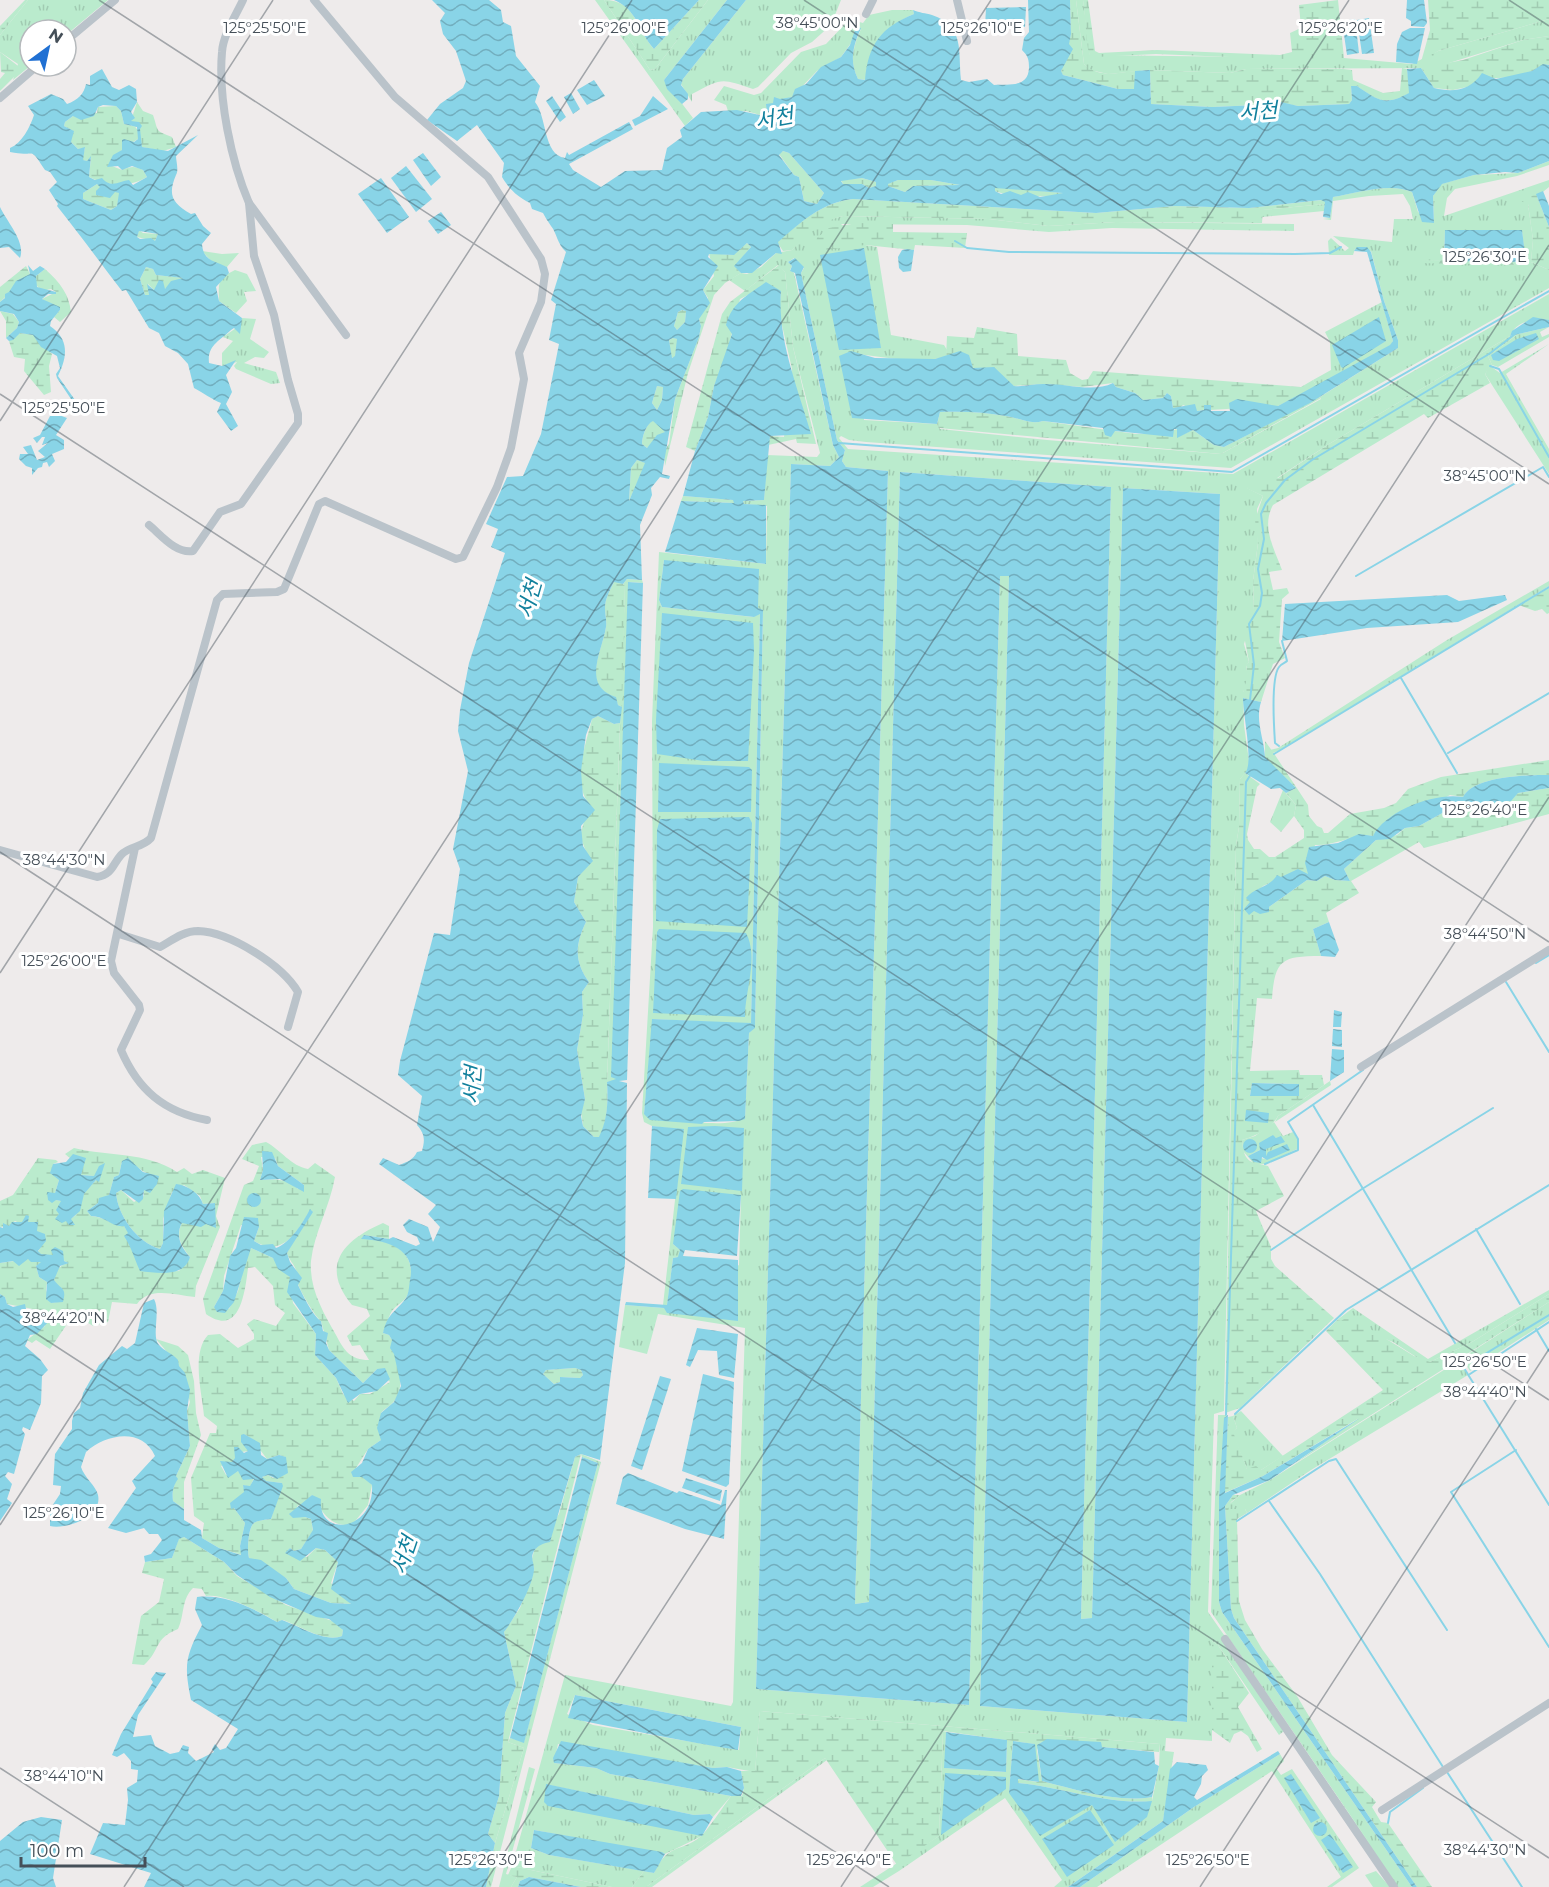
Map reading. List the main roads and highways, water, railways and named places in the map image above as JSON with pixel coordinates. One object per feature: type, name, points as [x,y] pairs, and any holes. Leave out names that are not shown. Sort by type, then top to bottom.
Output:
[{"type":"water","name":"서천","points":[[432,0],[489,0],[501,10],[503,22],[511,26],[516,56],[540,86],[535,102],[542,116],[549,143],[558,155],[565,158],[567,152],[569,155],[629,122],[633,129],[569,164],[573,170],[601,187],[625,171],[662,170],[667,148],[682,137],[680,130],[701,112],[737,110],[764,116],[767,112],[766,104],[773,103],[774,97],[780,99],[792,97],[795,89],[806,84],[821,67],[841,57],[850,45],[856,27],[861,28],[854,47],[855,72],[858,79],[865,80],[869,57],[878,39],[893,25],[914,14],[913,10],[943,20],[955,33],[958,41],[961,80],[969,82],[987,79],[994,85],[1017,84],[1025,79],[1029,68],[1028,58],[1022,50],[1024,38],[1029,32],[1028,0],[1070,0],[1069,44],[1073,49],[1061,71],[1063,75],[1118,89],[1134,89],[1135,71],[1150,70],[1151,104],[1212,107],[1258,105],[1267,108],[1281,102],[1298,106],[1349,104],[1352,100],[1351,86],[1357,86],[1382,100],[1394,100],[1409,93],[1407,69],[1421,68],[1434,88],[1455,90],[1467,87],[1482,73],[1496,79],[1532,71],[1543,64],[1549,65],[1549,161],[1518,173],[1474,175],[1442,184],[1433,196],[1434,223],[1422,222],[1412,192],[1394,188],[1373,189],[1333,197],[1330,218],[1323,217],[1325,202],[1321,200],[1249,208],[1175,206],[1096,213],[853,199],[831,204],[803,221],[778,242],[782,254],[776,253],[752,273],[741,273],[734,266],[751,247],[747,243],[734,255],[709,254],[708,257],[718,266],[703,290],[710,303],[699,319],[701,326],[699,337],[675,399],[662,474],[670,476],[669,479],[660,477],[651,488],[652,495],[640,525],[642,580],[627,579],[623,584],[614,582],[606,601],[606,627],[596,667],[596,677],[605,692],[616,697],[618,705],[622,707],[620,723],[614,724],[598,716],[592,719],[586,735],[581,771],[583,796],[595,810],[581,826],[583,846],[593,861],[578,877],[574,902],[586,922],[580,938],[578,953],[581,967],[589,982],[582,992],[583,1015],[577,1050],[585,1099],[581,1116],[583,1126],[594,1137],[599,1137],[607,1110],[607,1082],[616,1079],[611,1077],[628,582],[643,583],[627,1080],[619,1081],[627,1083],[625,1263],[600,1460],[581,1454],[575,1457],[550,1542],[537,1547],[534,1551],[533,1576],[527,1593],[504,1632],[516,1686],[505,1713],[499,1796],[488,1834],[495,1843],[486,1887],[144,1887],[151,1873],[90,1854],[103,1823],[125,1825],[127,1788],[137,1782],[138,1770],[131,1769],[131,1761],[124,1753],[117,1757],[112,1755],[121,1734],[153,1682],[151,1679],[156,1672],[166,1673],[138,1715],[133,1737],[151,1735],[155,1746],[170,1754],[179,1752],[183,1745],[189,1747],[188,1753],[196,1761],[214,1752],[212,1749],[215,1744],[220,1750],[226,1748],[238,1729],[191,1700],[187,1661],[202,1625],[195,1609],[197,1597],[228,1600],[249,1607],[277,1622],[282,1620],[320,1636],[335,1638],[342,1636],[343,1630],[329,1619],[316,1617],[270,1597],[237,1575],[224,1562],[184,1537],[179,1539],[172,1558],[145,1562],[144,1556],[151,1554],[162,1540],[158,1534],[149,1534],[144,1528],[126,1533],[108,1528],[136,1488],[132,1481],[155,1456],[149,1447],[133,1437],[123,1436],[103,1441],[86,1452],[81,1467],[98,1495],[95,1510],[89,1516],[73,1524],[50,1526],[50,1509],[60,1494],[61,1486],[53,1485],[55,1454],[72,1429],[74,1413],[80,1408],[83,1393],[99,1365],[122,1346],[127,1349],[135,1343],[144,1303],[154,1299],[157,1310],[157,1341],[178,1360],[190,1390],[187,1411],[190,1446],[176,1476],[178,1479],[173,1495],[173,1501],[184,1509],[184,1520],[201,1530],[202,1538],[219,1548],[241,1555],[240,1546],[245,1523],[234,1508],[231,1509],[230,1503],[244,1492],[243,1485],[250,1486],[254,1479],[243,1480],[238,1471],[228,1478],[220,1461],[232,1462],[235,1458],[234,1447],[238,1447],[244,1453],[248,1451],[241,1442],[241,1435],[244,1434],[260,1443],[261,1455],[267,1459],[279,1455],[286,1457],[288,1473],[277,1479],[268,1475],[262,1477],[266,1481],[282,1483],[283,1486],[271,1519],[256,1522],[251,1527],[248,1541],[249,1558],[261,1560],[286,1578],[294,1589],[331,1603],[351,1604],[331,1589],[338,1562],[325,1550],[316,1548],[300,1561],[285,1553],[290,1548],[294,1551],[301,1549],[313,1530],[311,1519],[293,1518],[289,1514],[312,1495],[321,1499],[322,1512],[328,1520],[336,1524],[346,1524],[356,1520],[365,1512],[371,1500],[372,1485],[362,1477],[353,1477],[351,1472],[362,1463],[368,1449],[381,1440],[377,1428],[381,1413],[394,1402],[401,1386],[394,1354],[390,1348],[392,1340],[389,1335],[383,1333],[390,1317],[407,1296],[411,1269],[409,1261],[398,1248],[380,1241],[361,1239],[364,1235],[389,1239],[393,1237],[416,1246],[420,1244],[417,1237],[407,1232],[403,1225],[409,1219],[428,1227],[433,1242],[440,1227],[428,1214],[436,1205],[379,1164],[383,1158],[399,1165],[402,1164],[412,1159],[417,1152],[422,1151],[423,1147],[423,1134],[417,1125],[422,1096],[398,1075],[400,1061],[434,933],[450,935],[460,869],[453,849],[468,771],[458,731],[460,710],[469,663],[505,553],[491,547],[498,529],[486,524],[507,477],[523,476],[541,434],[559,344],[549,340],[556,304],[551,300],[566,252],[543,213],[532,209],[530,203],[521,198],[505,182],[502,177],[504,163],[477,125],[457,141],[427,120],[440,104],[463,88],[466,81],[456,51],[443,34],[440,21],[445,13]],"holes":[[[783,151],[789,153],[824,193],[817,204],[804,201],[799,177],[794,175],[779,155]],[[862,178],[876,182],[876,186],[869,188],[862,184],[843,184],[841,181]],[[898,180],[931,180],[960,185],[913,186],[905,192],[888,186]],[[995,188],[1063,193],[1040,197],[1028,192],[1021,195],[1010,191],[1001,194],[995,191]],[[686,311],[685,322],[677,330],[674,326],[678,312]],[[673,338],[677,339],[675,356],[672,358],[669,340]],[[657,386],[663,387],[662,400],[657,410],[652,403]],[[653,421],[665,432],[657,435],[647,448],[642,444],[648,425]],[[637,460],[645,463],[629,501],[631,468]],[[575,1368],[581,1370],[583,1375],[580,1378],[560,1377],[560,1382],[554,1384],[543,1374],[546,1370]]]},
{"type":"water","points":[[614,0],[699,0],[654,49],[633,15],[622,4]]},
{"type":"water","points":[[727,0],[746,0],[683,79],[681,85],[688,94],[688,99],[682,104],[667,89],[664,80]]},
{"type":"water","points":[[1407,0],[1424,0],[1427,23],[1424,27],[1411,26],[1411,21],[1406,18]]},
{"type":"water","points":[[1026,7],[1025,27],[985,27],[986,8]]},
{"type":"water","points":[[1369,18],[1374,53],[1362,54],[1357,20]]},
{"type":"water","points":[[1355,19],[1359,53],[1347,55],[1342,21]]},
{"type":"water","points":[[1410,28],[1425,28],[1417,64],[1396,62],[1397,44],[1402,32]]},
{"type":"water","points":[[102,69],[112,87],[119,90],[129,85],[136,89],[137,102],[131,112],[135,118],[131,121],[139,122],[142,126],[140,129],[142,147],[168,151],[198,135],[176,156],[177,171],[172,193],[175,202],[191,214],[195,213],[203,226],[211,233],[202,244],[203,250],[210,260],[227,267],[229,273],[216,287],[219,301],[242,318],[240,334],[234,328],[231,330],[215,344],[209,357],[209,363],[222,366],[236,360],[226,375],[232,392],[226,404],[238,426],[231,431],[217,412],[221,403],[194,388],[188,364],[178,353],[165,346],[159,333],[149,328],[126,290],[122,291],[57,206],[49,190],[57,182],[50,172],[45,170],[34,154],[10,152],[10,148],[22,139],[34,115],[28,106],[51,94],[63,99],[67,104],[82,94],[86,84],[90,85],[90,76]],"holes":[[[116,106],[121,111],[124,124],[137,127],[138,139],[134,142],[122,140],[122,150],[113,155],[107,167],[118,166],[122,170],[132,166],[143,170],[147,177],[133,185],[129,180],[112,184],[102,178],[95,180],[89,177],[91,156],[87,161],[83,160],[85,147],[78,149],[71,142],[74,131],[64,126],[65,122],[73,116],[81,120],[94,116],[98,107]],[[97,184],[100,187],[96,195],[110,198],[115,192],[119,193],[117,206],[111,210],[83,199],[83,193]],[[139,231],[158,234],[155,241],[151,238],[137,237]],[[146,267],[153,269],[156,275],[183,278],[171,281],[165,289],[163,281],[159,280],[154,290],[147,284],[149,295],[145,295],[140,279]]]},
{"type":"water","points":[[594,80],[605,96],[587,105],[577,90]]},
{"type":"water","points":[[571,93],[580,109],[573,114],[564,97]]},
{"type":"water","points":[[552,96],[566,117],[560,122],[546,101]]},
{"type":"water","points":[[653,96],[668,109],[635,126],[632,120],[640,116]]},
{"type":"water","points":[[423,153],[441,177],[431,186],[413,160]]},
{"type":"water","points":[[406,166],[432,199],[416,212],[391,178]]},
{"type":"water","points":[[381,178],[409,217],[387,233],[358,194]]},
{"type":"water","points":[[1543,191],[1549,206],[1549,227],[1536,194]]},
{"type":"water","points":[[0,207],[18,239],[20,258],[9,247],[0,248]]},
{"type":"water","points":[[441,212],[451,225],[438,234],[428,221]]},
{"type":"water","points":[[1445,230],[1522,230],[1526,262],[1444,261]]},
{"type":"water","points":[[1357,247],[1367,247],[1371,252],[1384,301],[1398,340],[1398,348],[1310,403],[1224,447],[1214,445],[1193,430],[1177,438],[1177,429],[1174,429],[1173,437],[1115,431],[1111,437],[1105,435],[1103,428],[1043,421],[1029,422],[982,413],[940,412],[937,424],[852,418],[839,356],[851,351],[875,358],[935,359],[960,351],[969,355],[973,368],[994,367],[1014,386],[1052,384],[1097,387],[1113,383],[1116,387],[1135,393],[1143,400],[1163,398],[1167,393],[1171,396],[1173,408],[1195,404],[1197,411],[1204,410],[1204,405],[1211,405],[1211,411],[1230,411],[1229,403],[1237,399],[1278,406],[1390,345],[1393,341],[1367,252],[1354,251]]},
{"type":"water","points":[[864,248],[881,348],[839,350],[820,255]]},
{"type":"water","points":[[902,250],[914,250],[911,271],[903,272],[899,268],[898,257]]},
{"type":"water","points":[[795,258],[804,267],[801,273],[837,440],[845,450],[842,461],[846,467],[888,471],[855,1604],[869,1602],[900,472],[1111,487],[1081,1619],[1092,1618],[1123,488],[1220,494],[1187,1722],[980,1706],[1009,576],[1000,576],[969,1705],[756,1689],[791,464],[830,466],[839,457],[833,445],[795,273],[790,271],[792,266],[788,262]]},
{"type":"water","points":[[28,265],[33,271],[40,266],[45,269],[36,276],[37,287],[56,292],[42,299],[60,307],[50,326],[64,342],[64,362],[58,376],[75,400],[70,414],[73,402],[57,378],[56,374],[60,368],[57,356],[41,347],[33,335],[20,333],[13,340],[9,341],[6,338],[17,328],[19,322],[14,314],[0,311],[0,302],[16,281],[30,274]]},
{"type":"water","points":[[766,282],[781,291],[785,345],[811,434],[770,436],[764,500],[743,501],[744,504],[766,505],[766,564],[665,552],[681,501],[734,503],[733,500],[683,496],[695,451],[708,417],[714,386],[732,334],[726,325],[729,317],[732,310],[742,300]]},
{"type":"water","points":[[1379,317],[1386,341],[1343,368],[1341,367],[1332,345]]},
{"type":"water","points":[[1533,317],[1549,320],[1549,327],[1510,336],[1512,331]]},
{"type":"water","points":[[1536,333],[1539,339],[1499,361],[1493,360],[1491,355],[1517,339]]},
{"type":"water","points":[[59,415],[67,418],[56,435],[64,440],[64,449],[52,454],[55,461],[49,467],[47,462],[43,463],[42,467],[32,475],[32,468],[19,459],[20,454],[28,454],[23,447],[31,445],[37,460],[45,457],[38,451],[48,443],[42,445],[45,437],[37,443],[33,438],[40,435],[50,416]]},
{"type":"water","points":[[664,560],[759,569],[758,608],[763,610],[755,1028],[749,1033],[745,1119],[739,1121],[704,1122],[702,1124],[650,1120],[644,1114],[652,1019],[751,1023],[760,614],[754,617],[662,607],[659,600]]},
{"type":"water","points":[[1447,595],[1459,601],[1505,595],[1507,600],[1458,622],[1367,628],[1282,641],[1285,604]]},
{"type":"water","points":[[662,613],[753,623],[754,651],[748,761],[704,761],[657,754],[656,720]]},
{"type":"water","points":[[1243,698],[1261,702],[1259,723],[1265,757],[1296,788],[1286,793],[1280,788],[1271,789],[1245,773],[1248,750]]},
{"type":"water","points":[[659,763],[749,767],[752,770],[751,812],[658,812]]},
{"type":"water","points":[[1549,775],[1549,788],[1518,793],[1511,801],[1483,804],[1478,811],[1462,805],[1457,811],[1446,811],[1419,826],[1405,828],[1390,839],[1376,840],[1344,869],[1350,881],[1335,880],[1325,876],[1317,881],[1307,880],[1269,907],[1269,912],[1260,914],[1254,911],[1249,915],[1244,909],[1250,902],[1246,898],[1277,875],[1281,877],[1298,869],[1308,874],[1305,863],[1309,847],[1338,843],[1359,834],[1373,836],[1389,818],[1426,800],[1439,797],[1463,797],[1478,785],[1502,778]]},
{"type":"water","points":[[749,817],[752,823],[747,927],[656,921],[657,830],[660,819]]},
{"type":"water","points":[[1329,922],[1339,950],[1335,957],[1321,956],[1313,929]]},
{"type":"water","points":[[659,929],[746,933],[750,942],[751,963],[745,1017],[653,1013]]},
{"type":"water","points":[[1334,1010],[1342,1012],[1341,1027],[1333,1027]]},
{"type":"water","points":[[1333,1029],[1342,1030],[1342,1047],[1332,1046]]},
{"type":"water","points":[[1332,1049],[1344,1050],[1344,1072],[1330,1081]]},
{"type":"water","points":[[1252,1083],[1299,1084],[1299,1096],[1250,1096]]},
{"type":"water","points":[[1246,1110],[1269,1113],[1268,1123],[1245,1121]]},
{"type":"water","points":[[652,1126],[684,1129],[676,1199],[648,1198]]},
{"type":"water","points":[[688,1127],[744,1128],[742,1191],[681,1184]]},
{"type":"water","points":[[1273,1135],[1276,1138],[1281,1136],[1285,1142],[1266,1149],[1266,1156],[1268,1152],[1287,1144],[1290,1150],[1267,1160],[1262,1157],[1261,1163],[1254,1162],[1248,1156],[1260,1150],[1259,1143]]},
{"type":"water","points":[[1247,1139],[1253,1139],[1257,1146],[1253,1153],[1247,1153],[1243,1149],[1243,1143]]},
{"type":"water","points":[[262,1151],[272,1152],[278,1166],[304,1185],[304,1192],[280,1179],[260,1180],[263,1170]]},
{"type":"water","points":[[73,1154],[86,1158],[81,1175],[94,1176],[99,1166],[105,1163],[99,1182],[96,1180],[84,1194],[80,1211],[71,1219],[75,1225],[69,1225],[66,1221],[62,1223],[55,1219],[59,1214],[56,1210],[61,1201],[56,1200],[52,1203],[48,1200],[47,1192],[55,1193],[59,1180],[50,1173],[53,1164],[66,1162]]},
{"type":"water","points":[[128,1158],[143,1172],[159,1176],[157,1184],[150,1193],[144,1190],[143,1199],[139,1203],[121,1190],[116,1193],[120,1210],[130,1227],[152,1246],[160,1249],[163,1243],[164,1211],[176,1184],[193,1191],[203,1204],[215,1203],[216,1228],[206,1224],[201,1227],[182,1223],[179,1232],[180,1241],[190,1257],[187,1264],[176,1271],[162,1273],[140,1271],[124,1236],[128,1233],[124,1226],[91,1216],[87,1211],[98,1203],[99,1198],[109,1195],[114,1177],[119,1175],[122,1161]]},
{"type":"water","points":[[683,1189],[741,1195],[737,1256],[685,1250],[683,1256],[738,1260],[738,1321],[667,1313],[664,1308],[625,1305],[626,1302],[667,1305],[673,1258],[678,1257],[680,1250],[673,1244],[680,1191]]},
{"type":"water","points":[[251,1193],[257,1193],[261,1200],[257,1207],[251,1207],[247,1203],[247,1197]]},
{"type":"water","points":[[310,1209],[313,1212],[287,1253],[290,1262],[302,1278],[298,1285],[311,1310],[321,1321],[323,1331],[328,1333],[326,1343],[329,1350],[363,1383],[377,1369],[385,1368],[390,1379],[377,1391],[360,1394],[348,1403],[336,1378],[315,1355],[316,1334],[287,1292],[290,1277],[278,1269],[273,1258],[251,1248],[234,1302],[225,1313],[217,1312],[214,1307],[223,1291],[230,1256],[236,1248],[244,1217],[258,1218],[259,1227],[254,1241],[261,1245],[273,1244],[276,1248],[291,1237]]},
{"type":"water","points":[[26,1215],[29,1216],[28,1222],[38,1222],[37,1231],[45,1234],[46,1241],[38,1251],[41,1254],[53,1255],[51,1250],[55,1247],[63,1251],[64,1261],[69,1263],[60,1266],[54,1280],[64,1291],[63,1302],[51,1303],[46,1299],[47,1282],[39,1277],[36,1266],[41,1262],[31,1262],[28,1259],[19,1266],[13,1261],[0,1263],[0,1227],[3,1228],[3,1223],[9,1226],[12,1222],[22,1222]]},
{"type":"water","points":[[0,1294],[5,1297],[7,1304],[13,1307],[25,1304],[26,1309],[43,1311],[50,1320],[37,1334],[30,1335],[25,1346],[40,1359],[48,1370],[42,1376],[41,1403],[30,1430],[23,1427],[22,1430],[25,1434],[14,1474],[8,1472],[5,1476],[12,1484],[7,1499],[12,1503],[0,1521]]},
{"type":"water","points":[[697,1328],[738,1334],[734,1378],[719,1375],[717,1351],[698,1350],[690,1367],[686,1365]]},
{"type":"water","points":[[703,1374],[734,1382],[729,1484],[726,1487],[682,1471]]},
{"type":"water","points":[[660,1376],[671,1379],[642,1470],[631,1466]]},
{"type":"water","points":[[1228,1415],[1225,1493],[1263,1476],[1360,1418],[1270,1480],[1233,1495],[1225,1506],[1231,1609],[1234,1618],[1417,1887],[1412,1887],[1222,1612],[1219,1602],[1219,1498],[1224,1418]]},
{"type":"water","points":[[582,1457],[598,1463],[524,1743],[510,1738]]},
{"type":"water","points":[[628,1473],[677,1493],[679,1491],[721,1505],[725,1490],[727,1490],[724,1539],[685,1529],[616,1504],[623,1477]]},
{"type":"water","points":[[686,1478],[722,1490],[720,1501],[682,1488]]},
{"type":"water","points":[[575,1695],[741,1727],[738,1750],[568,1718]]},
{"type":"water","points":[[946,1732],[1007,1740],[1006,1772],[944,1768]]},
{"type":"water","points":[[1047,1739],[1101,1742],[1102,1747],[1154,1752],[1155,1764],[1159,1766],[1152,1797],[1111,1797],[1042,1781],[1037,1745]]},
{"type":"water","points":[[561,1741],[713,1768],[727,1767],[741,1771],[744,1788],[741,1796],[731,1796],[610,1774],[596,1768],[554,1763],[553,1758]]},
{"type":"water","points":[[1013,1741],[1035,1744],[1039,1782],[1018,1779],[1018,1783],[1102,1798],[1135,1802],[1152,1801],[1147,1817],[1115,1842],[1092,1805],[1040,1836],[1009,1793]]},
{"type":"water","points":[[1278,1751],[1280,1754],[1194,1807],[1080,1887],[1068,1887],[1163,1821],[1170,1769],[1177,1762],[1206,1765],[1208,1770],[1202,1776],[1201,1784],[1194,1797],[1197,1800]]},
{"type":"water","points":[[945,1773],[1006,1777],[1006,1789],[941,1835]]},
{"type":"water","points":[[1291,1774],[1320,1818],[1311,1823],[1284,1778]]},
{"type":"water","points":[[546,1784],[694,1815],[710,1814],[713,1817],[702,1836],[548,1806],[544,1802]]},
{"type":"water","points":[[1090,1810],[1114,1845],[1067,1877],[1042,1839]]},
{"type":"water","points":[[41,1817],[62,1820],[53,1878],[56,1887],[0,1887],[0,1841],[23,1822]]},
{"type":"water","points":[[1320,1822],[1325,1824],[1327,1829],[1325,1834],[1320,1836],[1315,1834],[1313,1829],[1315,1824]]},
{"type":"water","points":[[534,1830],[665,1854],[654,1873],[549,1855],[531,1848]]},
{"type":"water","points":[[1330,1834],[1353,1867],[1343,1873],[1321,1840]]},
{"type":"water","points":[[529,1877],[581,1887],[518,1887],[520,1881]]},
{"type":"waterway","points":[[955,241],[967,248],[1009,252],[1295,254],[1330,253],[1341,247]]},
{"type":"waterway","points":[[839,443],[1232,472],[1549,291]]},
{"type":"waterway","points":[[1250,700],[1254,665],[1249,624],[1260,606],[1262,593],[1258,569],[1264,539],[1261,514],[1266,503],[1285,480],[1312,460],[1489,354],[1515,334]]},
{"type":"waterway","points":[[1490,366],[1499,369],[1549,457]]},
{"type":"waterway","points":[[1356,576],[1543,467],[1549,477]]},
{"type":"waterway","points":[[1274,754],[1549,587]]},
{"type":"waterway","points":[[1279,746],[1275,743],[1274,692],[1276,673],[1287,661],[1282,641]]},
{"type":"waterway","points":[[1401,678],[1457,773]]},
{"type":"waterway","points":[[1448,753],[1549,693]]},
{"type":"waterway","points":[[1226,1415],[1246,782],[1251,774]]},
{"type":"waterway","points":[[1536,963],[1549,955]]},
{"type":"waterway","points":[[1506,982],[1549,1052]]},
{"type":"waterway","points":[[1265,1164],[1298,1150],[1298,1139],[1288,1122],[1363,1070]]},
{"type":"waterway","points":[[1313,1105],[1455,1343]]},
{"type":"waterway","points":[[1271,1250],[1362,1189],[1493,1108]]},
{"type":"waterway","points":[[1235,1414],[1346,1310],[1549,1185]]},
{"type":"waterway","points":[[1476,1229],[1520,1304]]},
{"type":"waterway","points":[[1472,1362],[1549,1315]]},
{"type":"waterway","points":[[1470,1374],[1549,1322]]},
{"type":"waterway","points":[[1536,1329],[1549,1351]]},
{"type":"waterway","points":[[1459,1360],[1549,1505]]},
{"type":"waterway","points":[[1516,1450],[1451,1492],[1549,1647]]},
{"type":"waterway","points":[[1237,1521],[1329,1461],[1336,1459],[1447,1630]]},
{"type":"waterway","points":[[1269,1501],[1320,1574],[1443,1767]]},
{"type":"waterway","points":[[1447,1772],[1522,1887]]},
{"type":"waterway","points":[[1388,1823],[1390,1812],[1423,1788]]}]
